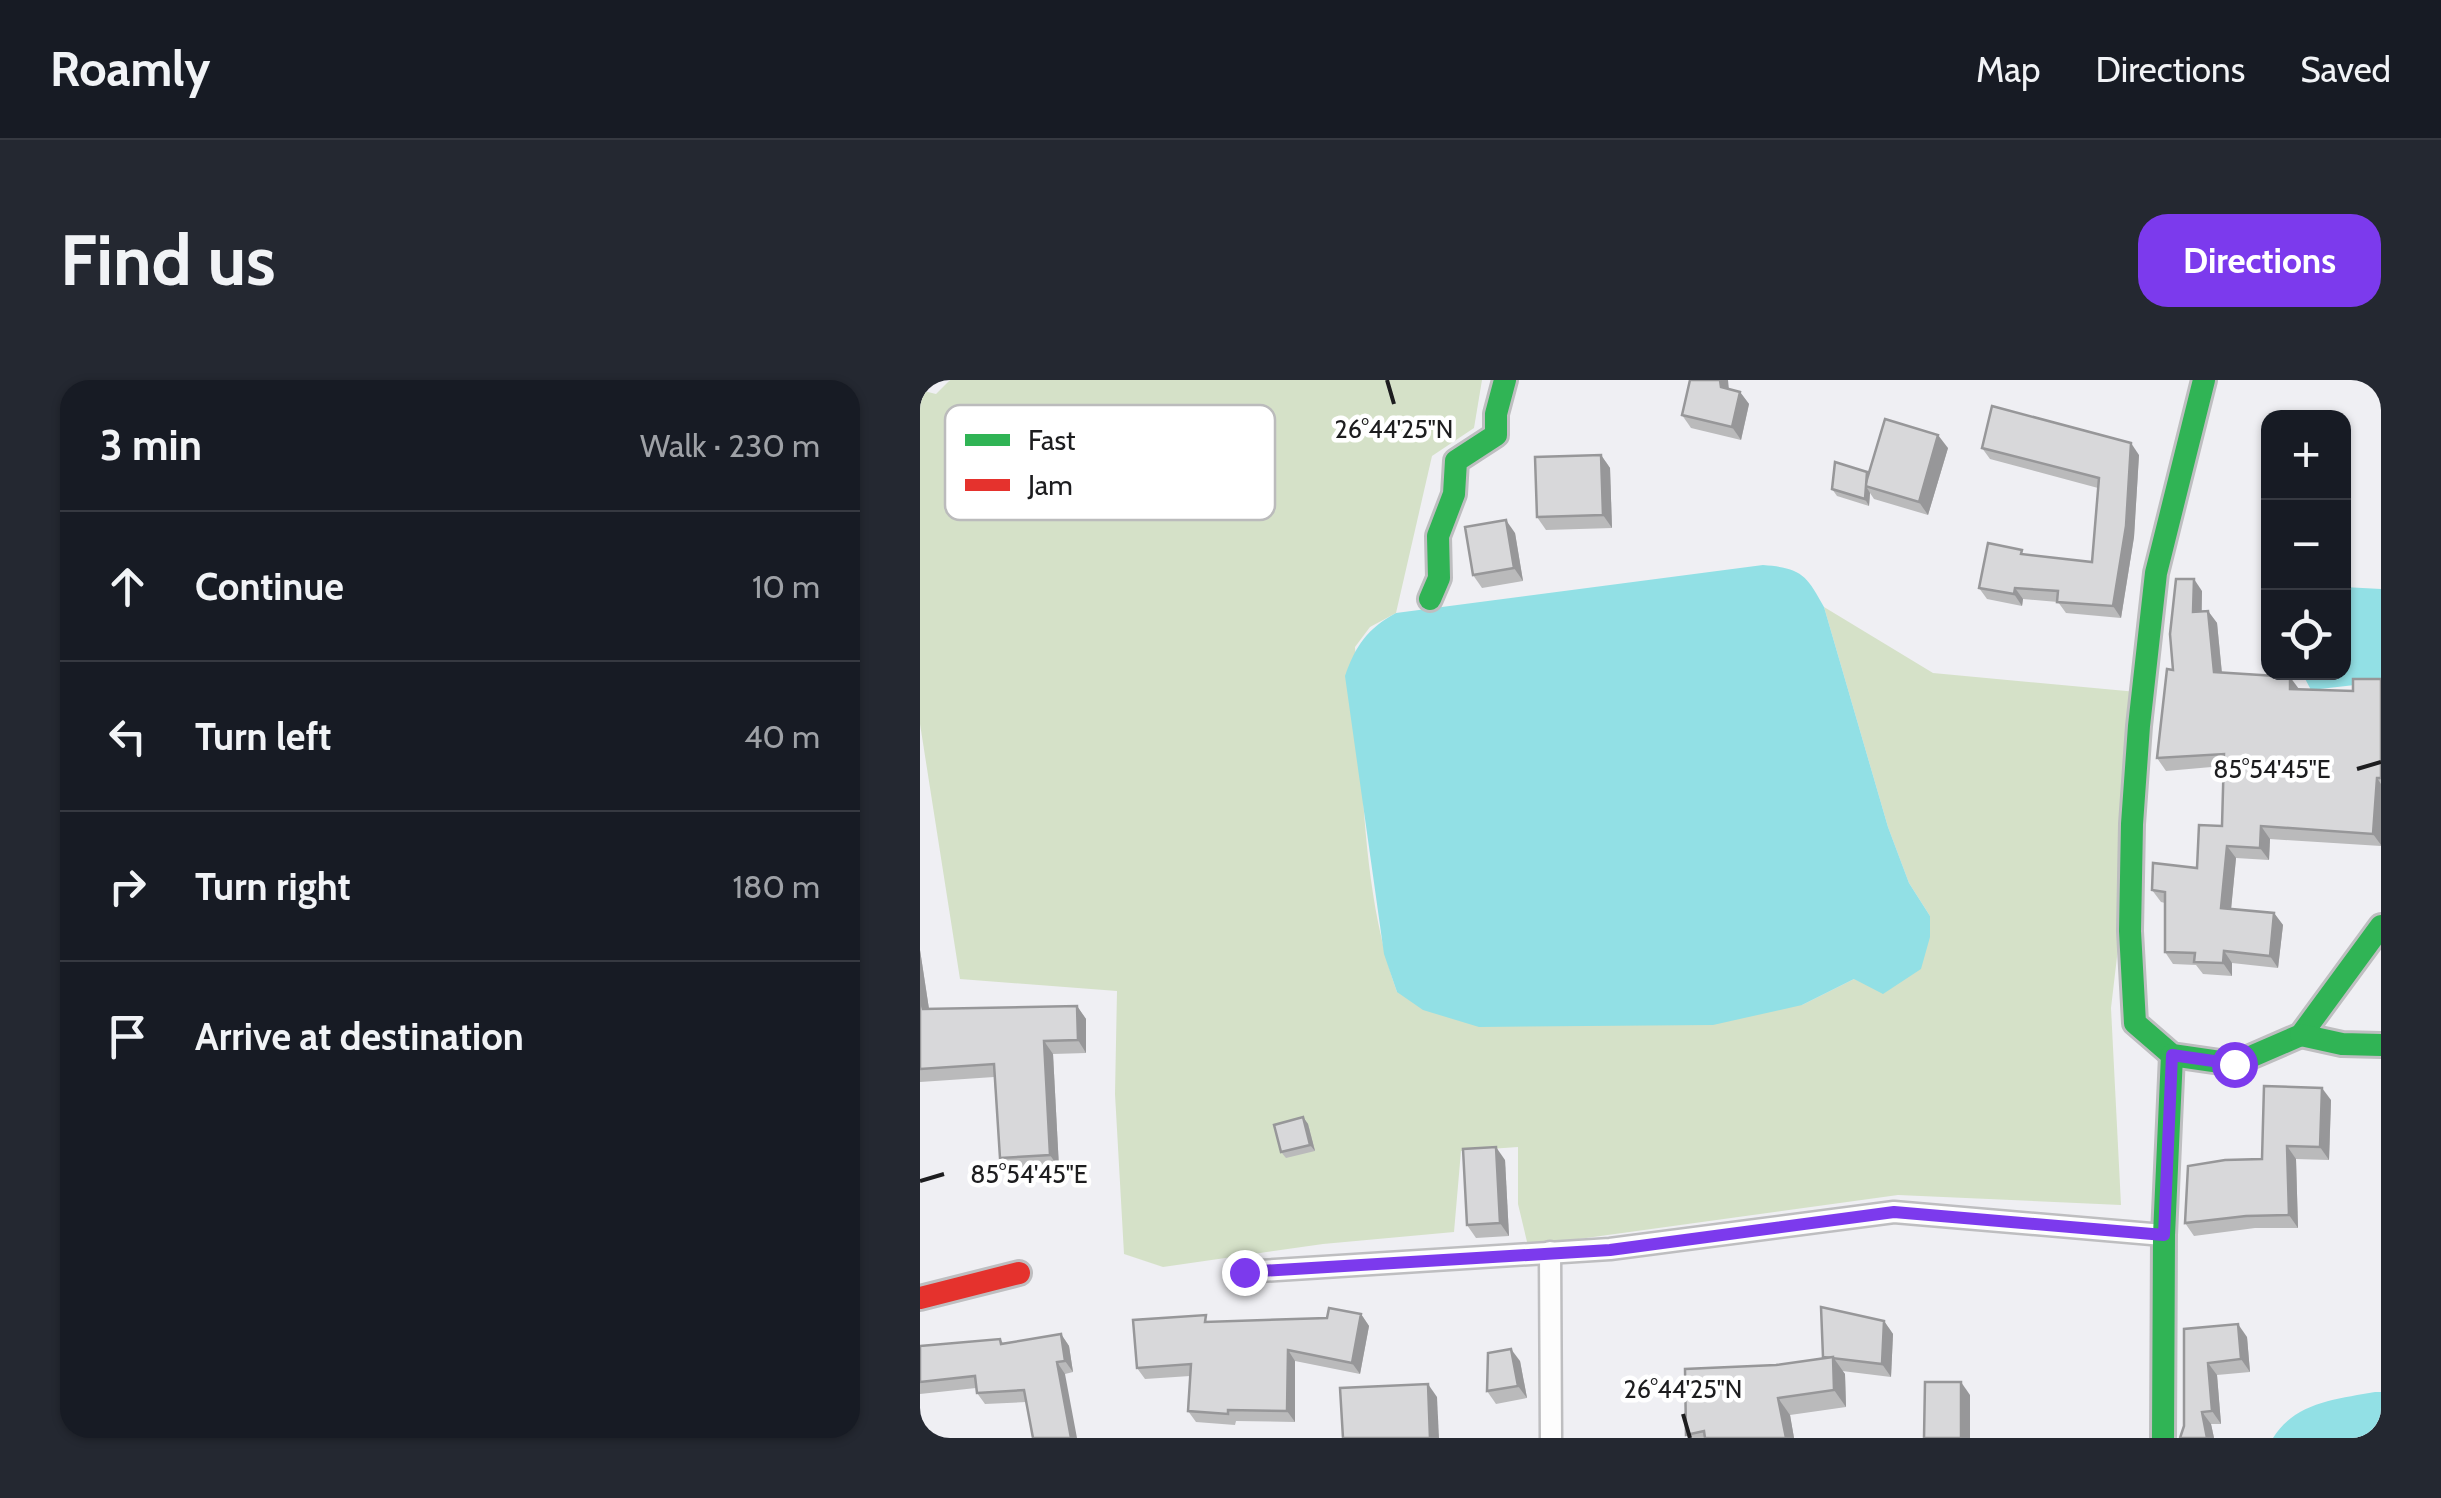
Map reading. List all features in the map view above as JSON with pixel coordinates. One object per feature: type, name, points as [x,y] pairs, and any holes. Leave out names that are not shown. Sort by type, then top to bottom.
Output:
[{"type":"street","points":[[1430,600],[1439,578],[1438,536],[1454,494],[1456,461],[1496,435],[1496,414],[1505,380]]},
{"type":"street","points":[[2204,380],[2156,573],[2132,824],[2130,931],[2135,1023],[2172,1055],[2234,1064],[2301,1036],[2342,1044],[2381,1045]]},
{"type":"street","points":[[2301,1036],[2381,926]]},
{"type":"street","points":[[2163,1438],[2164,1235],[2172,1055]]},
{"type":"street","points":[[920,1298],[1019,1273]]},
{"type":"lane","points":[[1244,1272],[1610,1250],[1894,1212],[2164,1235]]},
{"type":"lane","points":[[1550,1252],[1551,1438]]},
{"type":"green space","points":[[950,380],[1482,380],[1474,428],[1432,456],[1396,613],[1370,627],[1355,647],[1369,865],[1397,992],[1802,1005],[1854,979],[1930,916],[1909,883],[1888,827],[1824,607],[1933,673],[2148,693],[2111,1008],[2121,1205],[1898,1195],[1528,1246],[1518,1204],[1518,1147],[1461,1151],[1454,1232],[1323,1244],[1163,1267],[1124,1254],[1115,1094],[1117,991],[960,979],[920,724],[920,390],[936,394]]},
{"type":"water","points":[[1763,565],[1801,575],[1824,607],[1888,827],[1909,883],[1930,916],[1930,937],[1921,969],[1883,994],[1854,979],[1802,1005],[1713,1025],[1479,1027],[1423,1010],[1397,992],[1384,954],[1345,676],[1364,639],[1396,613]]},
{"type":"water","points":[[2351,587],[2381,589],[2381,682],[2311,690],[2306,680],[2351,680]]},
{"type":"water","points":[[2381,1392],[2381,1438],[2273,1438],[2305,1409]]},
{"type":"building","points":[[1690,380],[1720,380],[1721,387],[1740,392],[1732,427],[1682,415]]},
{"type":"building","points":[[1992,406],[2131,443],[2126,526],[2113,606],[2057,602],[2058,591],[2015,588],[2014,594],[1979,588],[1988,543],[2022,550],[2021,554],[2092,562],[2099,478],[1982,448]]},
{"type":"building","points":[[1885,419],[1938,435],[1919,502],[1865,486]]},
{"type":"building","points":[[1601,455],[1603,515],[1537,517],[1535,457]]},
{"type":"building","points":[[1835,462],[1867,472],[1865,499],[1832,489]]},
{"type":"building","points":[[1506,520],[1514,568],[1473,575],[1465,527]]},
{"type":"building","points":[[2176,579],[2194,579],[2193,612],[2208,611],[2214,672],[2261,675],[2261,680],[2290,680],[2290,689],[2353,691],[2353,679],[2381,679],[2381,778],[2377,778],[2373,834],[2261,826],[2260,848],[2227,846],[2221,908],[2274,913],[2270,956],[2224,951],[2223,963],[2194,962],[2195,953],[2165,952],[2165,892],[2152,890],[2153,863],[2197,868],[2199,825],[2222,826],[2224,754],[2157,758],[2167,669],[2173,670],[2170,634]]},
{"type":"building","points":[[920,992],[923,1009],[1077,1006],[1078,1040],[1044,1041],[1050,1155],[1000,1158],[994,1064],[920,1069]]},
{"type":"building","points":[[2264,1086],[2322,1088],[2320,1147],[2287,1146],[2289,1215],[2185,1223],[2188,1166],[2262,1159]]},
{"type":"building","points":[[1303,1117],[1310,1145],[1281,1152],[1274,1125]]},
{"type":"building","points":[[1496,1147],[1500,1223],[1467,1225],[1463,1149]]},
{"type":"building","points":[[1821,1307],[1884,1321],[1882,1364],[1823,1357]]},
{"type":"building","points":[[1329,1308],[1361,1314],[1352,1363],[1288,1350],[1287,1411],[1188,1411],[1191,1364],[1137,1368],[1133,1320],[1206,1315],[1205,1322],[1327,1318]]},
{"type":"building","points":[[2238,1324],[2241,1359],[2208,1363],[2212,1411],[2202,1412],[2207,1438],[2180,1438],[2184,1426],[2184,1329]]},
{"type":"building","points":[[1061,1334],[1065,1361],[1057,1362],[1071,1438],[1033,1438],[1024,1390],[977,1393],[975,1376],[920,1382],[920,1346],[1000,1339],[1001,1344]]},
{"type":"building","points":[[1511,1349],[1518,1386],[1487,1391],[1488,1353]]},
{"type":"building","points":[[1833,1357],[1834,1390],[1778,1398],[1786,1438],[1705,1438],[1704,1431],[1686,1435],[1685,1369],[1776,1365]]},
{"type":"building","points":[[1925,1382],[1961,1382],[1961,1438],[1924,1438]]},
{"type":"building","points":[[1428,1384],[1430,1438],[1343,1438],[1340,1388]]},
{"type":"traffic: fast","points":[[1430,599],[1439,578],[1438,536],[1454,494],[1456,461],[1496,435],[1496,414],[1505,380]]},
{"type":"traffic: fast","points":[[2204,380],[2156,573],[2139,726],[2130,931],[2135,1023],[2172,1055],[2234,1064],[2301,1035],[2381,926]]},
{"type":"traffic: fast","points":[[2301,1035],[2342,1044],[2381,1045]]},
{"type":"traffic: fast","points":[[2163,1438],[2164,1235],[2172,1055]]},
{"type":"traffic: jam","points":[[920,1298],[1019,1273]]},
{"type":"route","points":[[1244,1272],[1610,1250],[1894,1212],[2164,1235],[2172,1055],[2234,1064]]}]
